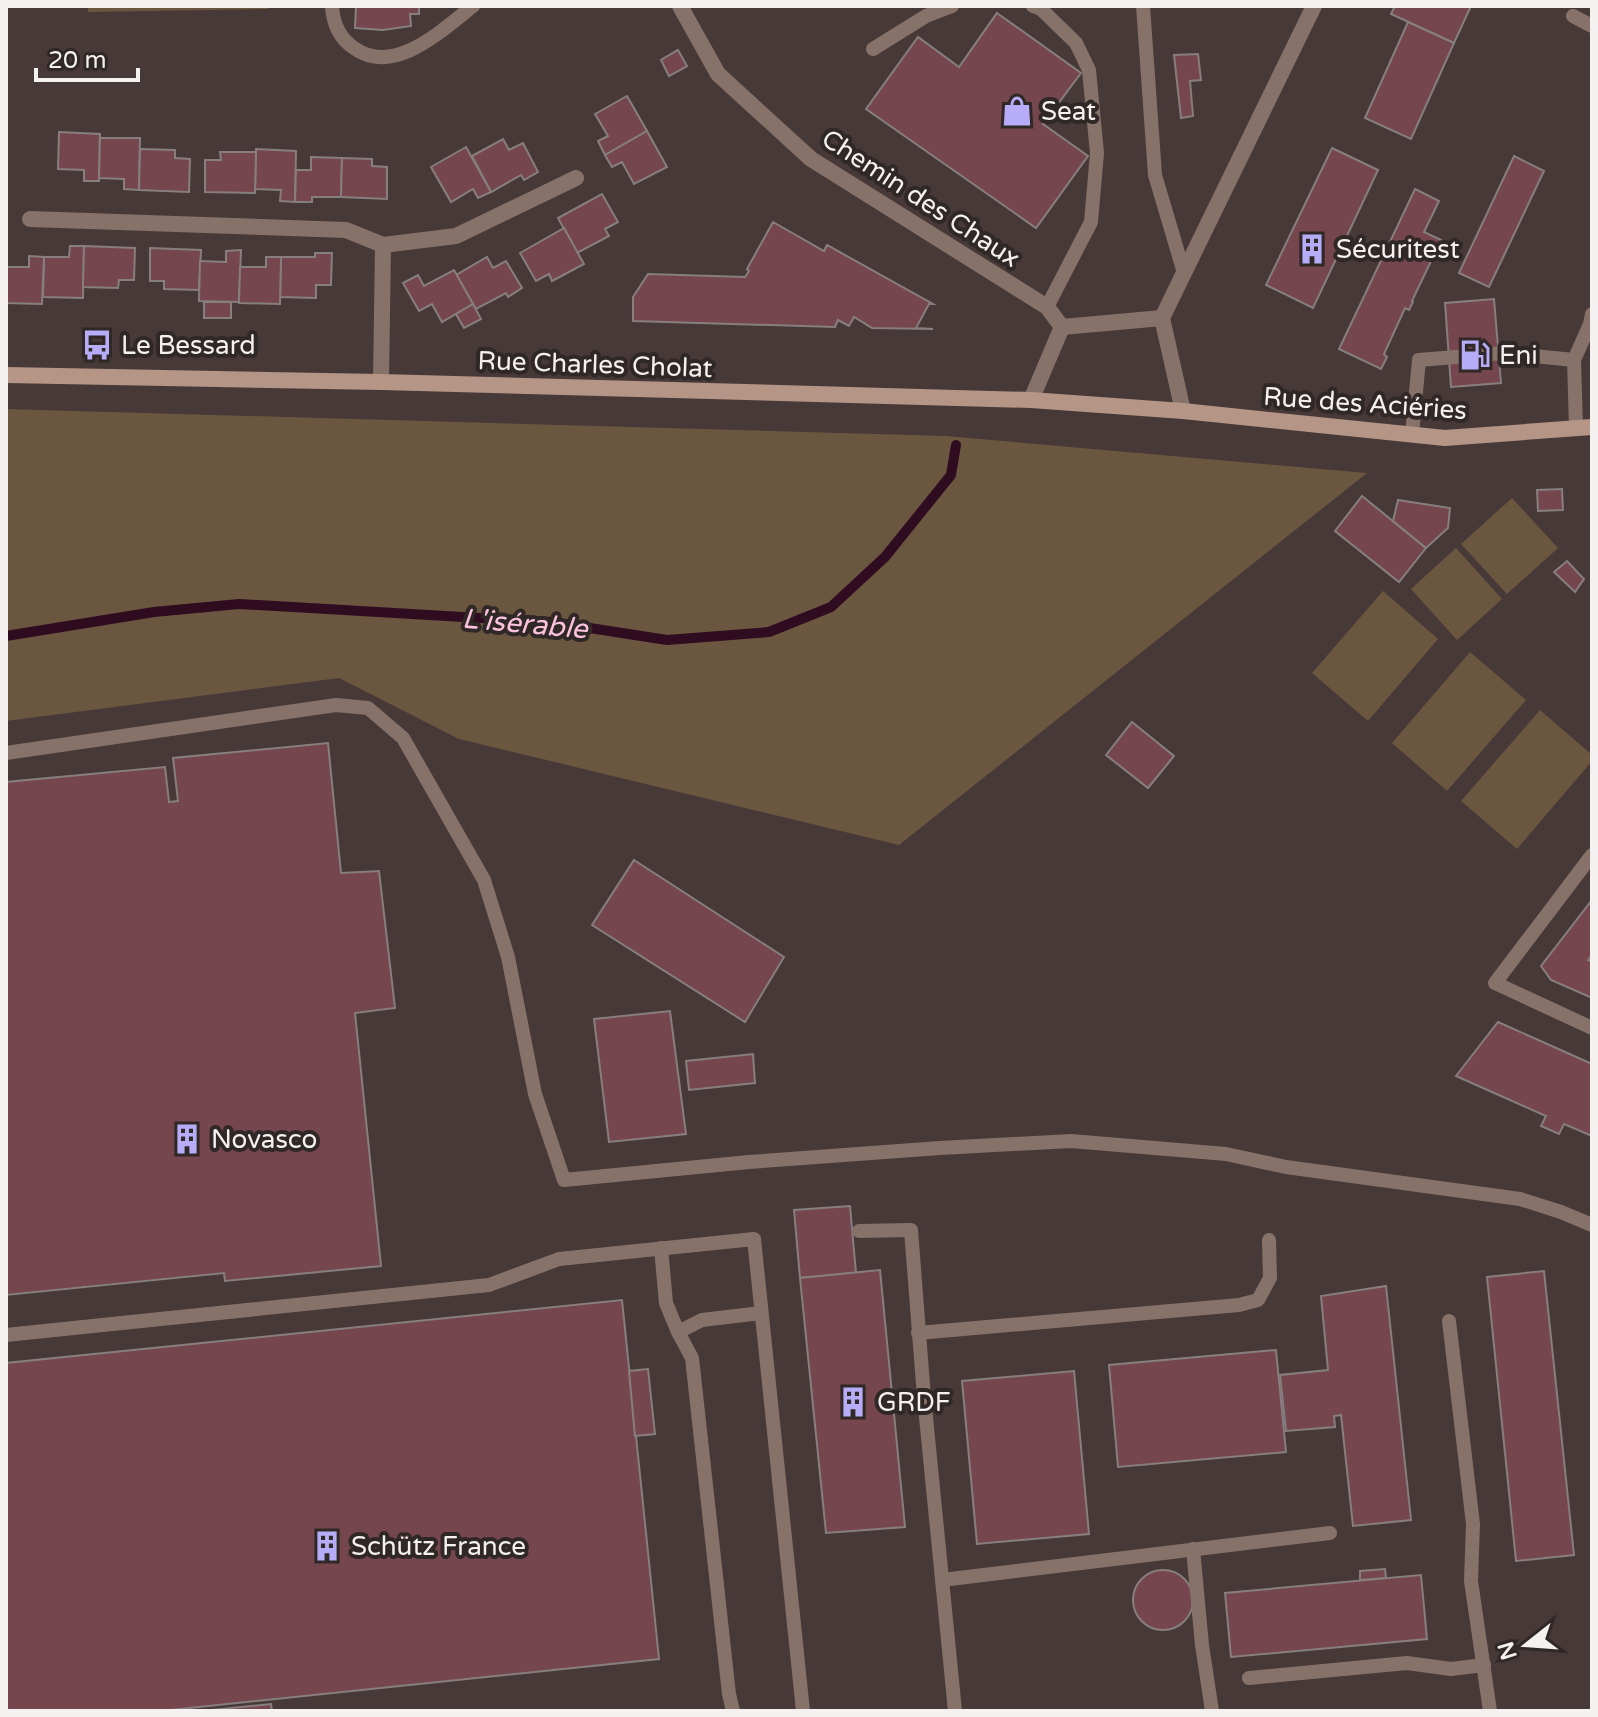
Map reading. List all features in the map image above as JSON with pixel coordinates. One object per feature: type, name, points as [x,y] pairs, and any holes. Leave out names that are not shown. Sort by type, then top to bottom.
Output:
[{"type":"street","name":"Chemin des Chaux","points":[[680,6],[718,74],[811,159],[1047,307],[1062,327]]},
{"type":"street","points":[[1183,411],[1162,318],[1314,6]]},
{"type":"street","points":[[30,219],[346,230],[383,245],[456,236],[576,178]]},
{"type":"street","points":[[381,382],[383,245]]},
{"type":"street","points":[[1031,400],[1062,327],[1162,318]]},
{"type":"street","name":"Rue Charles Cholat","points":[[6,375],[1031,400],[1183,411]]},
{"type":"street","name":"Rue des Aciéries","points":[[1183,411],[1445,438],[1584,427]]},
{"type":"lane","points":[[332,6],[342,40],[362,54],[383,57],[414,50],[473,6]]},
{"type":"lane","points":[[873,49],[926,16],[952,6]]},
{"type":"lane","points":[[1033,6],[1041,9],[1076,43],[1089,70],[1097,153],[1091,222],[1047,307]]},
{"type":"lane","points":[[1143,6],[1155,175],[1184,273]]},
{"type":"lane","points":[[1573,16],[1592,26]]},
{"type":"lane","points":[[1584,427],[1574,360],[1591,321]]},
{"type":"lane","points":[[1412,434],[1419,360],[1504,353],[1574,360]]},
{"type":"lane","points":[[6,753],[336,705],[368,708],[403,738],[484,880],[508,957],[535,1094],[564,1180],[749,1162],[1071,1141],[1226,1154],[1286,1167],[1520,1199],[1592,1225]]},
{"type":"lane","points":[[1592,855],[1495,983],[1592,1028]]},
{"type":"lane","points":[[859,1231],[911,1230],[918,1333],[955,1711]]},
{"type":"lane","points":[[6,1335],[489,1285],[559,1259],[754,1239],[803,1711]]},
{"type":"lane","points":[[918,1333],[1239,1305],[1258,1300],[1270,1278],[1269,1240]]},
{"type":"lane","points":[[661,1248],[666,1303],[692,1358],[733,1711]]},
{"type":"lane","points":[[678,1332],[702,1320],[761,1313]]},
{"type":"lane","points":[[1449,1321],[1473,1524],[1471,1581],[1490,1711]]},
{"type":"lane","points":[[942,1580],[1330,1533]]},
{"type":"lane","points":[[1193,1549],[1212,1711]]},
{"type":"lane","points":[[1249,1678],[1407,1663],[1451,1669],[1484,1665]]},
{"type":"shaded area","points":[[6,6],[1592,6],[1592,1711],[6,1711]]},
{"type":"shaded area","points":[[88,6],[268,6],[269,9],[88,12]]},
{"type":"shaded area","points":[[6,409],[946,436],[1367,473],[899,845],[459,739],[339,678],[6,721]]},
{"type":"shaded area","points":[[1512,498],[1558,548],[1507,594],[1461,544]]},
{"type":"shaded area","points":[[1456,548],[1502,599],[1457,640],[1411,589]]},
{"type":"shaded area","points":[[1383,591],[1438,639],[1368,721],[1312,673]]},
{"type":"shaded area","points":[[1470,652],[1526,700],[1447,791],[1392,743]]},
{"type":"shaded area","points":[[1540,710],[1592,755],[1592,761],[1517,849],[1461,801]]},
{"type":"building","points":[[356,6],[419,6],[419,14],[410,14],[411,26],[383,30],[355,28]]},
{"type":"building","points":[[1395,6],[1471,6],[1454,43],[1391,14]]},
{"type":"building","points":[[997,13],[1081,73],[1043,124],[1088,156],[1036,228],[866,109],[918,37],[959,67]]},
{"type":"building","points":[[1408,22],[1454,43],[1411,139],[1365,118]]},
{"type":"building","points":[[678,50],[687,66],[669,76],[661,60]]},
{"type":"building","points":[[1198,54],[1201,80],[1190,81],[1193,116],[1181,118],[1174,55]]},
{"type":"building","points":[[627,96],[647,131],[605,155],[598,141],[608,136],[595,114]]},
{"type":"building","points":[[647,131],[667,167],[634,184],[622,162],[612,167],[605,155]]},
{"type":"building","points":[[59,132],[100,134],[99,181],[84,181],[84,170],[58,169]]},
{"type":"building","points":[[100,138],[140,138],[139,190],[124,189],[124,179],[99,178]]},
{"type":"building","points":[[503,139],[509,150],[523,143],[538,172],[524,180],[521,175],[491,192],[472,156]]},
{"type":"building","points":[[466,147],[491,192],[478,198],[473,189],[451,202],[431,167]]},
{"type":"building","name":"Sécuritest","points":[[1332,148],[1378,170],[1313,308],[1266,285]]},
{"type":"building","points":[[140,149],[175,150],[175,158],[190,159],[189,192],[139,190]]},
{"type":"building","points":[[256,149],[296,151],[295,202],[280,201],[281,190],[255,189]]},
{"type":"building","points":[[220,152],[256,152],[255,193],[205,192],[205,160],[221,160]]},
{"type":"building","points":[[1514,156],[1544,171],[1489,287],[1459,273]]},
{"type":"building","points":[[311,157],[342,158],[341,197],[312,197],[312,202],[295,202],[296,170],[311,170]]},
{"type":"building","points":[[342,158],[372,159],[372,166],[387,167],[387,199],[341,197]]},
{"type":"building","points":[[1415,189],[1439,201],[1424,232],[1441,240],[1409,310],[1405,308],[1384,354],[1387,357],[1381,369],[1339,349]]},
{"type":"building","points":[[602,194],[618,222],[605,229],[609,236],[577,253],[558,218]]},
{"type":"building","points":[[773,222],[824,251],[827,245],[933,304],[929,304],[916,328],[933,329],[872,328],[854,317],[849,326],[838,320],[835,327],[633,321],[633,297],[648,274],[745,277]]},
{"type":"building","points":[[564,228],[584,264],[552,281],[549,274],[536,281],[520,253]]},
{"type":"building","points":[[70,246],[84,246],[83,298],[43,297],[44,257],[69,257]]},
{"type":"building","points":[[84,246],[135,248],[134,280],[119,280],[118,288],[83,287]]},
{"type":"building","points":[[150,248],[201,250],[199,290],[164,289],[164,281],[150,281]]},
{"type":"building","points":[[241,250],[239,302],[199,301],[200,261],[226,262],[226,251]]},
{"type":"building","points":[[315,253],[332,253],[331,285],[316,285],[316,298],[280,297],[281,257],[315,257]]},
{"type":"building","points":[[29,256],[44,257],[42,304],[6,303],[6,267],[29,267]]},
{"type":"building","points":[[266,257],[281,257],[280,304],[239,303],[240,267],[266,267]]},
{"type":"building","points":[[487,257],[493,268],[506,261],[522,288],[476,309],[456,275]]},
{"type":"building","points":[[454,270],[473,304],[442,322],[432,304],[419,311],[403,283],[418,275],[424,286]]},
{"type":"building","points":[[1494,299],[1501,383],[1451,387],[1445,303]]},
{"type":"building","points":[[204,302],[231,302],[231,318],[204,318]]},
{"type":"building","points":[[473,304],[481,319],[464,328],[456,314]]},
{"type":"building","points":[[1562,489],[1563,510],[1538,511],[1537,490]]},
{"type":"building","points":[[1362,496],[1426,548],[1399,582],[1335,531]]},
{"type":"building","points":[[1398,500],[1450,508],[1448,528],[1426,548],[1393,521]]},
{"type":"building","points":[[1567,561],[1584,579],[1575,592],[1554,572]]},
{"type":"building","points":[[1132,722],[1174,756],[1148,788],[1106,755]]},
{"type":"building","name":"Novasco","points":[[328,743],[341,873],[379,871],[395,1008],[355,1013],[381,1266],[225,1281],[224,1273],[6,1295],[6,782],[165,767],[169,802],[178,801],[173,758]]},
{"type":"building","points":[[634,860],[784,957],[745,1022],[592,925]]},
{"type":"building","points":[[1592,900],[1592,955],[1588,960],[1592,962],[1592,998],[1551,980],[1541,966]]},
{"type":"building","points":[[670,1011],[686,1134],[609,1142],[594,1019]]},
{"type":"building","points":[[1498,1022],[1592,1064],[1592,1136],[1564,1124],[1559,1134],[1541,1126],[1546,1116],[1456,1076]]},
{"type":"building","points":[[753,1054],[755,1083],[689,1090],[686,1061]]},
{"type":"building","points":[[850,1206],[856,1273],[800,1278],[794,1210]]},
{"type":"building","name":"GRDF","points":[[880,1270],[905,1527],[826,1533],[800,1278]]},
{"type":"building","points":[[1544,1271],[1574,1555],[1516,1561],[1487,1277]]},
{"type":"building","points":[[1386,1286],[1411,1520],[1353,1526],[1341,1415],[1334,1416],[1335,1427],[1286,1431],[1280,1375],[1328,1370],[1321,1296]]},
{"type":"building","name":"Schütz France","points":[[622,1300],[659,1659],[161,1711],[6,1711],[6,1363]]},
{"type":"building","points":[[1276,1350],[1286,1452],[1118,1467],[1109,1365]]},
{"type":"building","points":[[648,1369],[655,1434],[635,1436],[629,1371]]},
{"type":"building","name":"GRDF","points":[[1074,1371],[1089,1534],[977,1544],[962,1381]]},
{"type":"building","points":[[1385,1569],[1386,1578],[1360,1580],[1360,1571]]},
{"type":"building","points":[[1163,1570],[1174,1572],[1184,1579],[1191,1589],[1191,1611],[1184,1621],[1174,1628],[1163,1630],[1152,1628],[1142,1621],[1135,1611],[1133,1600],[1135,1589],[1142,1579],[1152,1572]]},
{"type":"building","points":[[1421,1575],[1427,1639],[1231,1657],[1225,1593]]},
{"type":"building","points":[[271,1704],[272,1711],[201,1711]]},
{"type":"waterway","name":"L'isérable","points":[[6,636],[154,612],[239,604],[551,622],[667,640],[769,632],[831,607],[885,557],[951,475],[956,445]]},
{"type":"place","name":"Seat","points":[[1017,111]]},
{"type":"place","name":"Sécuritest","points":[[1312,249]]},
{"type":"place","name":"Le Bessard","points":[[97,345]]},
{"type":"place","name":"Eni","points":[[1475,355]]},
{"type":"place","name":"Novasco","points":[[187,1139]]},
{"type":"place","name":"GRDF","points":[[853,1402]]},
{"type":"place","name":"Schütz France","points":[[327,1546]]}]
